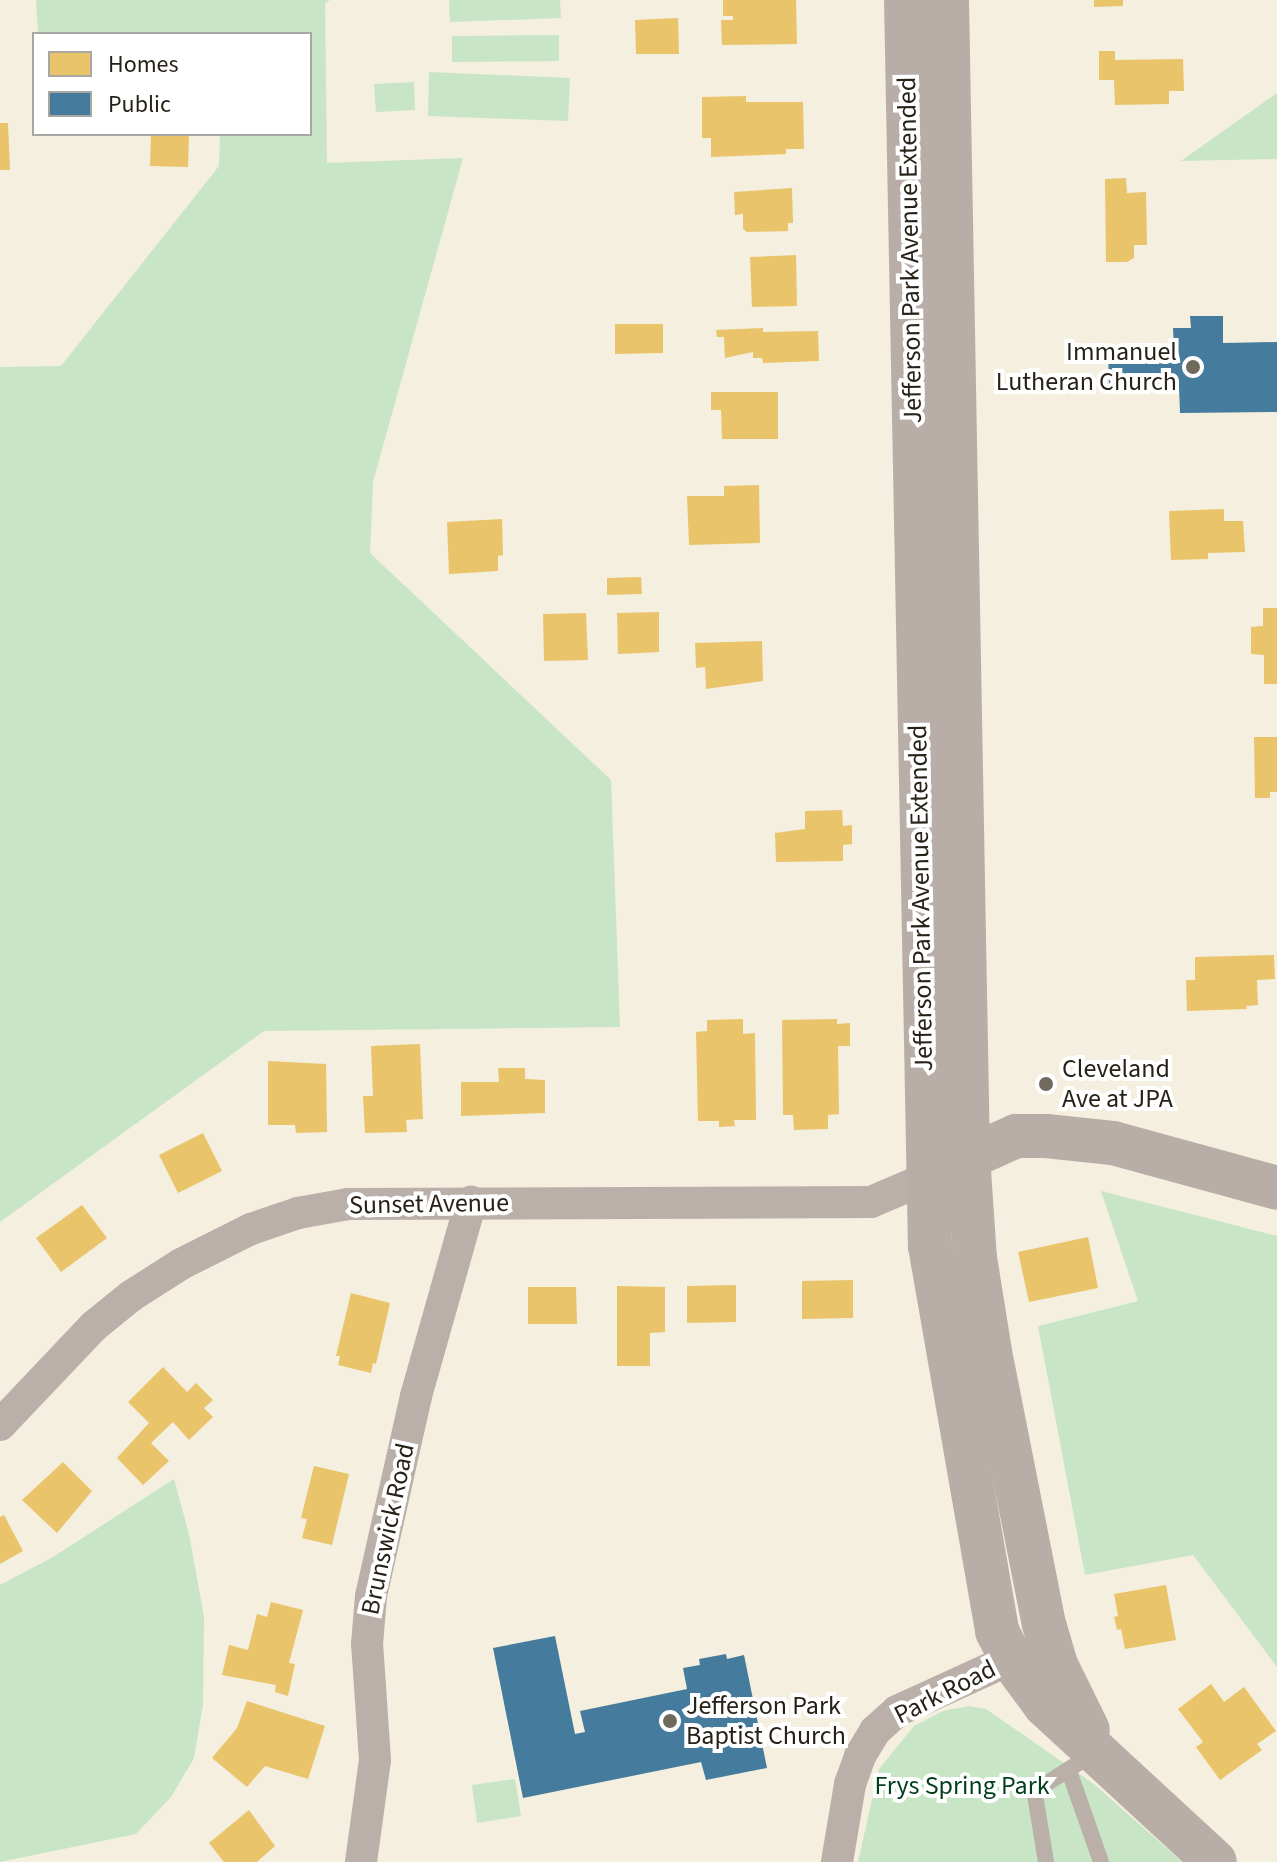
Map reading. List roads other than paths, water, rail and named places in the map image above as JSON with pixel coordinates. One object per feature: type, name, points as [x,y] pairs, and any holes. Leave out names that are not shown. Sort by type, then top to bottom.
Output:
[{"type":"street","name":"Jefferson Park Avenue Extended","points":[[906,0],[931,304],[975,1258],[990,1352],[1044,1624],[1083,1761]]},
{"type":"street","name":"Jefferson Park Avenue Extended","points":[[947,0],[931,304],[927,1178],[930,1246],[997,1631],[1011,1659],[1083,1761],[1215,1862]]},
{"type":"street","points":[[927,1178],[1016,1136],[1046,1136],[1113,1143],[1277,1188]]},
{"type":"street","name":"Sunset Avenue","points":[[0,1425],[94,1326],[131,1296],[181,1264],[251,1229],[298,1213],[348,1204],[871,1202],[927,1178]]},
{"type":"street","name":"Brunswick Road","points":[[361,1862],[375,1760],[367,1644],[371,1596],[416,1396],[471,1202]]},
{"type":"street","name":"Park Road","points":[[837,1862],[850,1784],[860,1756],[875,1731],[897,1711],[1011,1659]]},
{"type":"lane","points":[[1046,1862],[1035,1795],[1041,1787],[1083,1761],[1101,1862]]},
{"type":"place","name":"Immanuel Lutheran Church","points":[[1193,367]]},
{"type":"place","name":"Cleveland Ave at JPA","points":[[1046,1084]]},
{"type":"place","name":"Jefferson Park Baptist Church","points":[[670,1721]]},
{"type":"park label","name":"Frys Spring Park","points":[[962,1786]]}]
